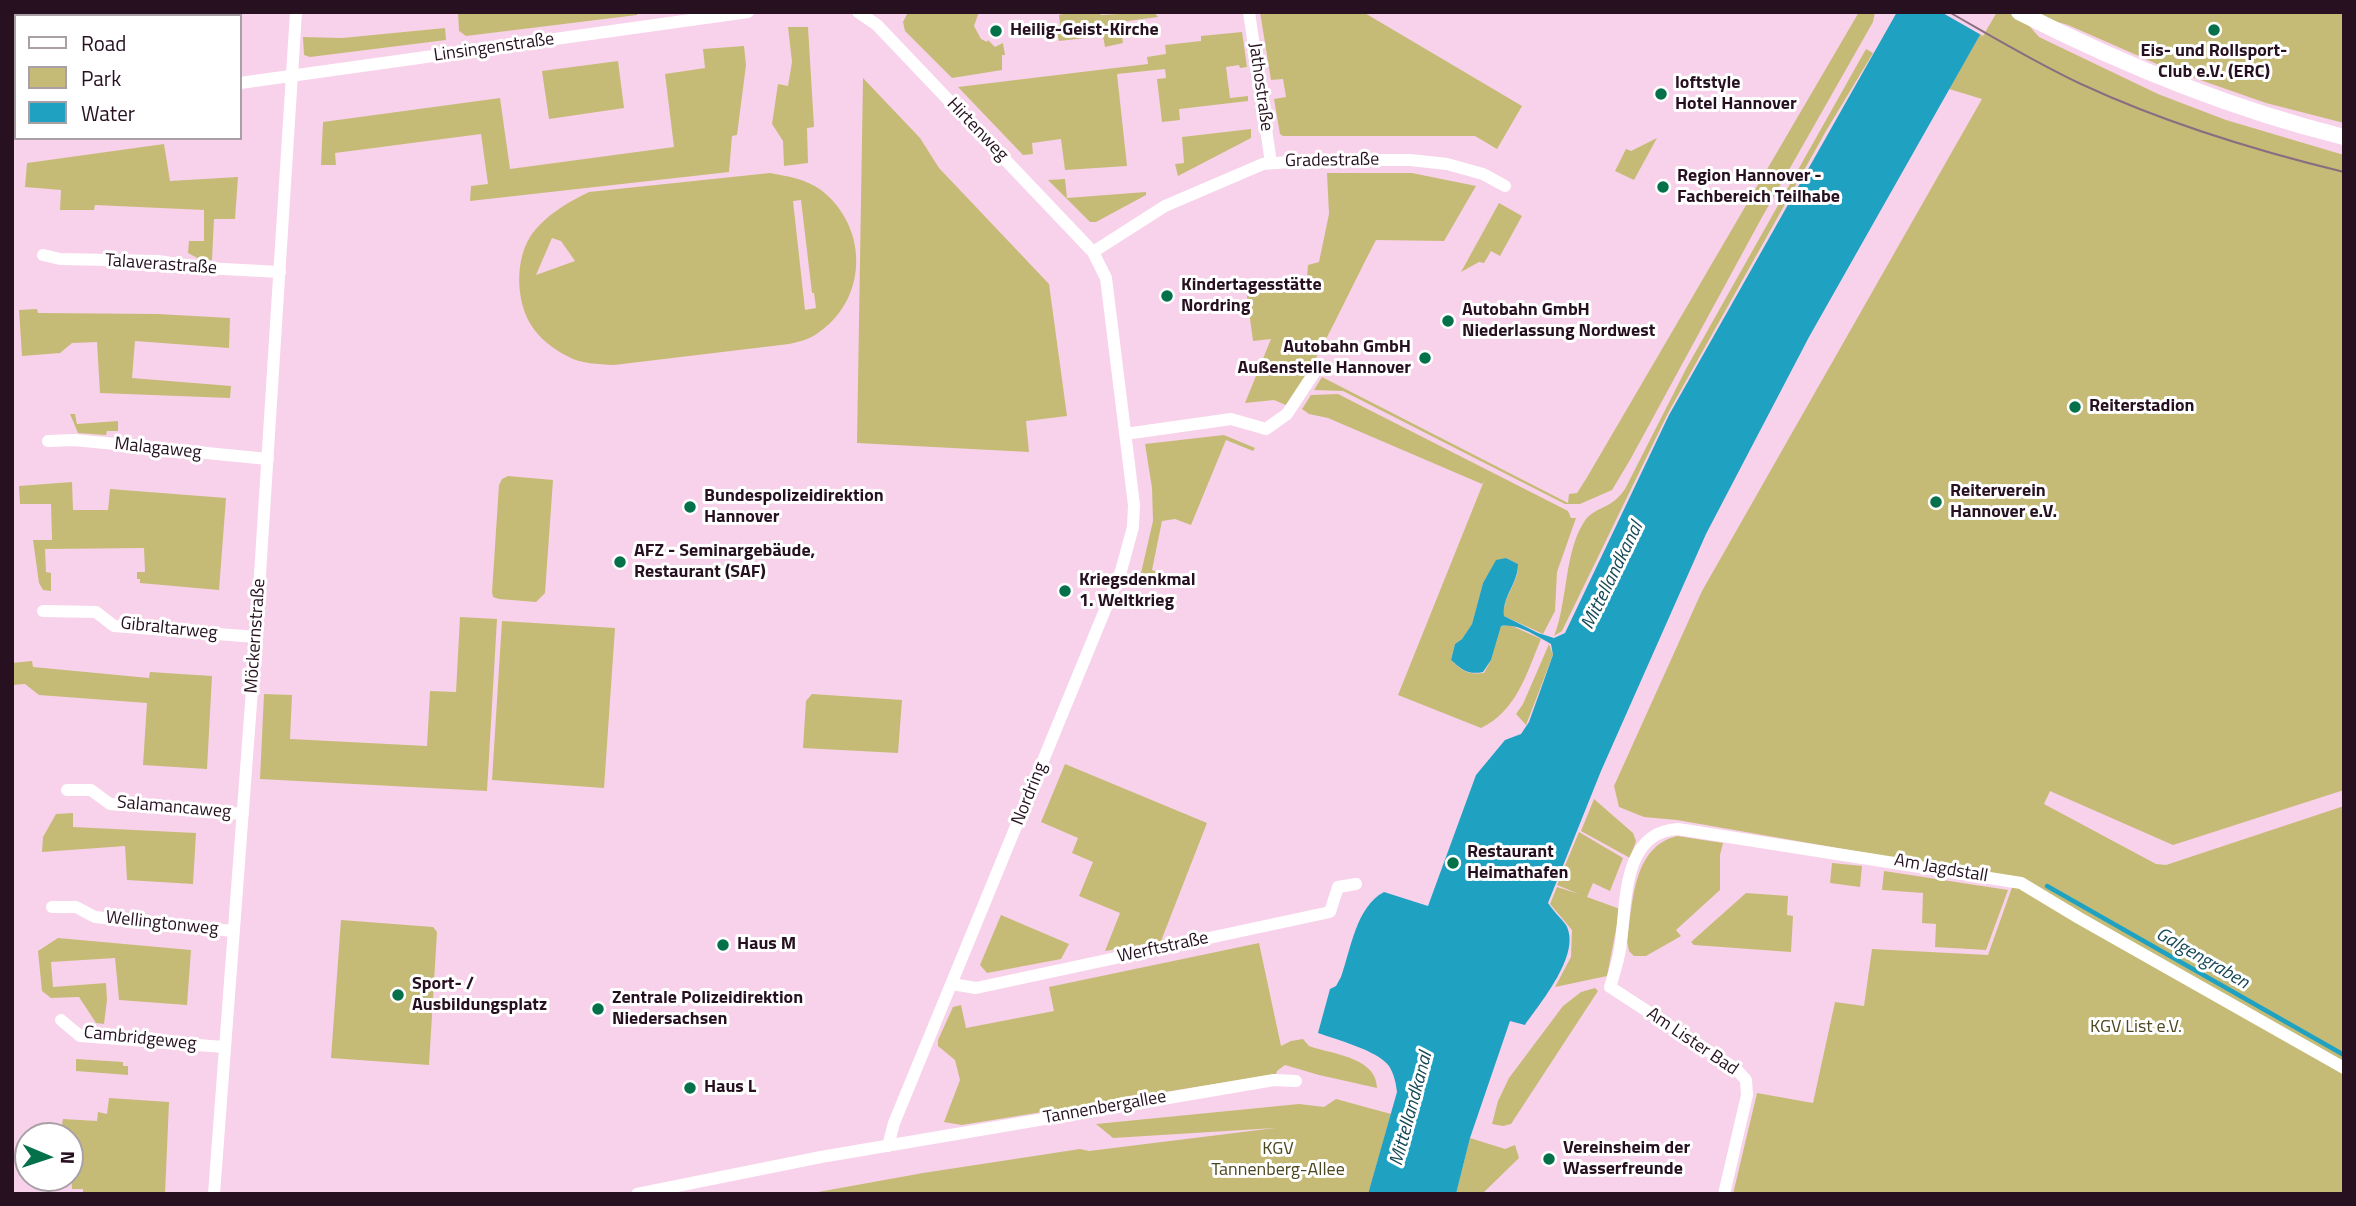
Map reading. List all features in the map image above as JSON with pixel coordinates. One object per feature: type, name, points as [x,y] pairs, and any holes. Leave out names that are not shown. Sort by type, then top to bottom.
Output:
[{"type":"street","name":"Möckernstraße","points":[[214,1194],[256,638],[296,12]]},
{"type":"street","name":"Linsingenstraße","points":[[242,83],[748,12]]},
{"type":"street","name":"Hirtenweg","points":[[858,12],[877,25],[1093,252]]},
{"type":"street","name":"Jathostraße","points":[[1249,12],[1271,163]]},
{"type":"street","points":[[2019,12],[2162,80],[2344,137]]},
{"type":"street","name":"Gradestraße","points":[[1093,252],[1165,206],[1263,164],[1410,160],[1447,164],[1483,174],[1504,186]]},
{"type":"street","name":"Nordring","points":[[888,1146],[894,1123],[1128,551],[1133,527],[1133,505],[1125,434],[1106,278],[1093,252]]},
{"type":"street","name":"Talaverastraße","points":[[43,255],[60,259],[158,261],[205,268],[280,272]]},
{"type":"street","points":[[1125,434],[1231,419],[1266,429],[1287,414],[1314,373]]},
{"type":"street","name":"Malagaweg","points":[[48,442],[74,440],[268,460]]},
{"type":"street","name":"Gibraltarweg","points":[[43,611],[96,612],[114,626],[256,638]]},
{"type":"street","name":"Salamancaweg","points":[[67,790],[91,790],[110,804],[243,814]]},
{"type":"street","name":"Am Jagdstall","points":[[1610,987],[1620,952],[1630,875],[1637,854],[1648,839],[1662,830],[1678,829],[2021,883],[2344,1068]]},
{"type":"street","name":"Werftstraße","points":[[952,984],[976,988],[1331,912],[1338,887],[1356,884]]},
{"type":"street","name":"Wellingtonweg","points":[[52,906],[76,907],[95,917],[233,931]]},
{"type":"street","name":"Am Lister Bad","points":[[1610,987],[1736,1069],[1746,1080],[1747,1095],[1724,1194]]},
{"type":"street","name":"Cambridgeweg","points":[[61,1020],[80,1036],[224,1047]]},
{"type":"street","name":"Tannenbergallee","points":[[888,1146],[1274,1080],[1296,1082]]},
{"type":"street","points":[[637,1194],[888,1146]]},
{"type":"green space","points":[[458,12],[637,12],[637,15],[466,36],[459,31]]},
{"type":"green space","points":[[908,12],[979,12],[974,26],[981,39],[987,42],[988,40],[995,47],[1003,43],[1005,55],[1002,55],[1002,70],[952,78],[905,31],[903,22]]},
{"type":"green space","points":[[1099,12],[1101,15],[1154,12],[1158,17],[1120,22],[1123,43],[1105,47],[1103,36],[1059,41],[1057,33],[1042,35],[1041,28],[1060,25],[1059,15]]},
{"type":"green space","points":[[1260,12],[1363,12],[1522,106],[1497,149],[1475,136],[1283,136],[1280,134],[1274,99],[1286,97],[1283,79],[1271,80]]},
{"type":"green space","points":[[1859,12],[1875,12],[1873,22],[1612,490],[1580,504],[1565,504],[1343,391],[1314,390],[1322,377],[1568,503],[1569,494],[1577,493],[1586,479]]},
{"type":"green space","name":"KGV List e.V.","points":[[1993,12],[2017,12],[2039,37],[2158,94],[2226,120],[2344,155],[2344,790],[2173,845],[2050,791],[2044,804],[2156,864],[2166,865],[2344,806],[2344,1194],[1733,1194],[1757,1093],[1813,1103],[1835,1002],[1864,1006],[1872,949],[1988,955],[2015,879],[1677,820],[1644,817],[1619,807],[1614,786],[1702,591],[1982,99],[1949,89]]},
{"type":"green space","points":[[2023,12],[2344,12],[2344,123],[2266,103],[2166,68],[2068,25]]},
{"type":"green space","points":[[788,27],[808,27],[814,127],[807,128],[808,163],[784,166],[783,141],[772,124],[778,84],[788,86],[792,62]]},
{"type":"green space","points":[[445,28],[446,40],[310,57],[304,55],[303,37],[342,38]]},
{"type":"green space","points":[[1242,32],[1247,67],[1226,67],[1230,98],[1248,96],[1248,101],[1179,109],[1180,120],[1162,122],[1157,79],[1166,78],[1165,69],[1117,74],[1127,166],[1065,170],[1061,139],[1032,143],[1033,154],[1023,155],[958,87],[1148,64],[1147,57],[1166,54],[1165,45],[1201,41],[1201,36]]},
{"type":"green space","points":[[744,46],[746,65],[737,135],[732,136],[729,172],[470,201],[471,186],[488,184],[481,134],[335,153],[336,165],[321,165],[323,122],[500,98],[510,169],[674,147],[665,74],[705,68],[703,49]]},
{"type":"green space","points":[[1866,49],[1873,53],[1826,131],[1668,413],[1562,631],[1554,636],[1579,531],[1589,516],[1614,501],[1625,489],[1687,367]]},
{"type":"green space","points":[[618,61],[624,108],[549,119],[542,71]]},
{"type":"green space","points":[[863,78],[920,138],[939,168],[1049,284],[1067,416],[1026,421],[1029,452],[857,443]]},
{"type":"green space","points":[[1251,129],[1251,138],[1178,176],[1175,164],[1184,163],[1182,137]]},
{"type":"green space","points":[[1657,138],[1634,180],[1615,171],[1626,149],[1631,151]]},
{"type":"green space","points":[[164,144],[170,181],[238,177],[235,219],[214,219],[212,260],[201,260],[188,253],[189,241],[204,241],[204,210],[95,205],[94,210],[60,210],[61,190],[25,187],[27,163]]},
{"type":"green space","points":[[770,173],[803,181],[821,190],[837,206],[848,224],[855,244],[853,285],[845,304],[832,321],[815,335],[799,342],[614,365],[578,361],[552,347],[531,325],[522,304],[519,281],[525,247],[535,230],[556,211],[589,192]],"holes":[[[801,200],[816,308],[805,310],[793,201]],[[552,238],[561,241],[575,261],[536,275]]]},
{"type":"green space","points":[[1327,173],[1412,173],[1476,186],[1444,241],[1376,240],[1323,345],[1288,406],[1274,400],[1245,403],[1271,339],[1253,341],[1246,289],[1294,283],[1296,279],[1307,277],[1308,265],[1319,262],[1329,214]]},
{"type":"green space","points":[[1065,179],[1067,198],[1146,192],[1146,195],[1096,222],[1090,222],[1048,180]]},
{"type":"green space","points":[[1499,203],[1522,216],[1500,256],[1491,251],[1484,263],[1479,262],[1461,272]]},
{"type":"green space","points":[[37,309],[38,313],[158,314],[230,318],[229,348],[135,341],[132,378],[231,386],[230,398],[100,393],[97,342],[72,343],[60,353],[22,356],[19,310]]},
{"type":"green space","points":[[1338,394],[1568,511],[1571,518],[1576,518],[1557,572],[1555,611],[1543,634],[1504,616],[1505,602],[1518,571],[1518,564],[1506,558],[1496,561],[1483,583],[1472,624],[1455,644],[1451,660],[1466,671],[1484,673],[1491,660],[1500,626],[1510,625],[1541,639],[1512,701],[1504,712],[1481,728],[1398,695],[1484,481],[1482,484],[1302,409],[1311,395]]},
{"type":"green space","points":[[70,414],[75,414],[77,424],[118,421],[118,431],[107,431],[106,435],[78,433]]},
{"type":"green space","points":[[1224,435],[1255,448],[1253,451],[1226,440],[1191,525],[1175,519],[1162,521],[1152,570],[1162,574],[1147,576],[1141,573],[1153,521],[1152,488],[1145,444]]},
{"type":"green space","points":[[508,476],[553,480],[545,593],[536,602],[493,597],[499,485],[502,479]]},
{"type":"green space","points":[[72,482],[73,510],[108,510],[110,489],[226,498],[219,590],[140,583],[137,572],[145,572],[144,548],[45,549],[46,572],[51,573],[51,591],[43,590],[39,583],[33,540],[52,540],[51,504],[20,504],[19,486]]},
{"type":"green space","points":[[460,617],[497,619],[487,791],[260,779],[264,694],[292,695],[290,739],[427,746],[430,691],[456,692]]},
{"type":"green space","points":[[502,621],[615,628],[604,788],[492,780]]},
{"type":"green space","points":[[1549,644],[1553,655],[1526,725],[1516,714]]},
{"type":"green space","points":[[32,661],[33,667],[149,678],[150,672],[212,676],[207,769],[143,765],[147,703],[39,695],[25,684],[12,685],[12,663]]},
{"type":"green space","points":[[812,694],[902,700],[898,753],[803,748],[806,701]]},
{"type":"green space","points":[[1065,764],[1207,823],[1161,941],[1105,951],[1120,913],[1079,896],[1093,862],[1072,853],[1078,838],[1041,822]]},
{"type":"green space","points":[[1594,799],[1633,833],[1636,841],[1630,858],[1581,831]]},
{"type":"green space","points":[[73,813],[73,827],[196,833],[193,884],[127,880],[125,846],[42,852],[43,837],[56,814]]},
{"type":"green space","points":[[1579,832],[1623,858],[1610,891],[1593,883],[1587,897],[1620,909],[1607,976],[1555,987],[1571,957],[1572,930],[1550,904],[1557,887],[1579,894],[1557,885]]},
{"type":"green space","points":[[1677,836],[1723,843],[1720,855],[1720,890],[1676,930],[1681,936],[1646,956],[1634,956],[1629,951],[1627,941],[1637,879],[1651,852],[1662,842]]},
{"type":"green space","points":[[1832,863],[1862,866],[1860,887],[1830,883]]},
{"type":"green space","points":[[1884,871],[2008,890],[1986,950],[1935,947],[1936,924],[1922,923],[1923,893],[1882,890]]},
{"type":"green space","points":[[1746,893],[1788,896],[1787,915],[1793,916],[1791,952],[1694,945],[1691,942]]},
{"type":"green space","points":[[1001,915],[1069,944],[1061,959],[987,973],[980,965]]},
{"type":"green space","name":"Sport- / Ausbildungsplatz","points":[[341,920],[433,927],[437,932],[429,1065],[331,1058]]},
{"type":"green space","points":[[58,938],[191,950],[187,1005],[119,1000],[115,958],[51,962],[53,987],[106,983],[104,1024],[96,1023],[79,997],[51,998],[42,991],[38,951]]},
{"type":"green space","points":[[1259,943],[1281,1046],[1303,1039],[1309,1046],[1351,1058],[1369,1069],[1377,1088],[1285,1065],[1276,1074],[962,1125],[944,1122],[960,1080],[955,1060],[938,1046],[938,1040],[953,1007],[961,1005],[966,1028],[1054,1011],[1049,987]]},
{"type":"green space","points":[[1595,988],[1598,991],[1511,1124],[1492,1124],[1498,1101],[1509,1078],[1563,1006],[1581,992]]},
{"type":"green space","points":[[76,1059],[123,1062],[123,1066],[128,1066],[128,1075],[76,1071]]},
{"type":"green space","points":[[109,1098],[169,1102],[165,1194],[83,1194],[84,1122],[62,1122],[63,1119],[97,1121],[98,1112],[107,1114]]},
{"type":"green space","name":"KGV Tannenberg-Allee","points":[[1336,1099],[1391,1114],[1368,1194],[807,1194],[1080,1149],[1089,1151],[1275,1128],[1113,1138],[1096,1124],[1299,1104],[1324,1107]]},
{"type":"green space","points":[[1470,1138],[1505,1149],[1515,1145],[1519,1158],[1482,1194],[1456,1194]]},
{"type":"water","name":"Mittellandkanal","points":[[1897,12],[1993,12],[1809,337],[1706,534],[1601,771],[1548,903],[1566,925],[1569,937],[1564,964],[1525,1025],[1510,1021],[1470,1138],[1456,1194],[1368,1194],[1397,1092],[1396,1085],[1389,1066],[1376,1055],[1318,1033],[1330,989],[1336,986],[1341,977],[1361,918],[1375,899],[1384,892],[1428,906],[1476,775],[1505,740],[1521,734],[1529,722],[1553,655],[1551,644],[1539,637],[1520,628],[1501,626],[1491,660],[1483,672],[1473,673],[1462,669],[1451,660],[1455,644],[1472,624],[1483,583],[1496,560],[1506,558],[1518,564],[1516,578],[1505,602],[1504,616],[1554,638],[1565,633],[1669,415]]},
{"type":"pier","points":[[1941,12],[1997,12],[1983,36]]},
{"type":"waterway","name":"Galgengraben","points":[[2047,886],[2344,1055]]},
{"type":"tram line","points":[[1949,12],[2064,76],[2145,111],[2243,145],[2344,172]]},
{"type":"place","name":"Eis- und Rollsport- Club e.V. (ERC)","points":[[2214,30]]},
{"type":"place","name":"Heilig-Geist-Kirche","points":[[996,31]]},
{"type":"place","name":"loftstyle Hotel Hannover","points":[[1661,94]]},
{"type":"place","name":"Region Hannover - Fachbereich Teilhabe","points":[[1663,187]]},
{"type":"place","name":"Kindertagesstätte Nordring","points":[[1167,296]]},
{"type":"place","name":"Autobahn GmbH Niederlassung Nordwest","points":[[1448,321]]},
{"type":"place","name":"Autobahn GmbH Außenstelle Hannover","points":[[1425,358]]},
{"type":"place","name":"Reiterstadion","points":[[2075,407]]},
{"type":"place","name":"Reiterverein Hannover e.V.","points":[[1936,502]]},
{"type":"place","name":"Bundespolizeidirektion Hannover","points":[[690,507]]},
{"type":"place","name":"AFZ - Seminargebäude, Restaurant (SAF)","points":[[620,562]]},
{"type":"place","name":"Kriegsdenkmal 1. Weltkrieg","points":[[1065,591]]},
{"type":"place","name":"Restaurant Heimathafen","points":[[1453,863]]},
{"type":"place","name":"Haus M","points":[[723,945]]},
{"type":"place","name":"Sport- / Ausbildungsplatz","points":[[398,995]]},
{"type":"place","name":"Zentrale Polizeidirektion Niedersachsen","points":[[598,1009]]},
{"type":"place","name":"Haus L","points":[[690,1088]]},
{"type":"place","name":"Vereinsheim der Wasserfreunde","points":[[1549,1159]]}]
